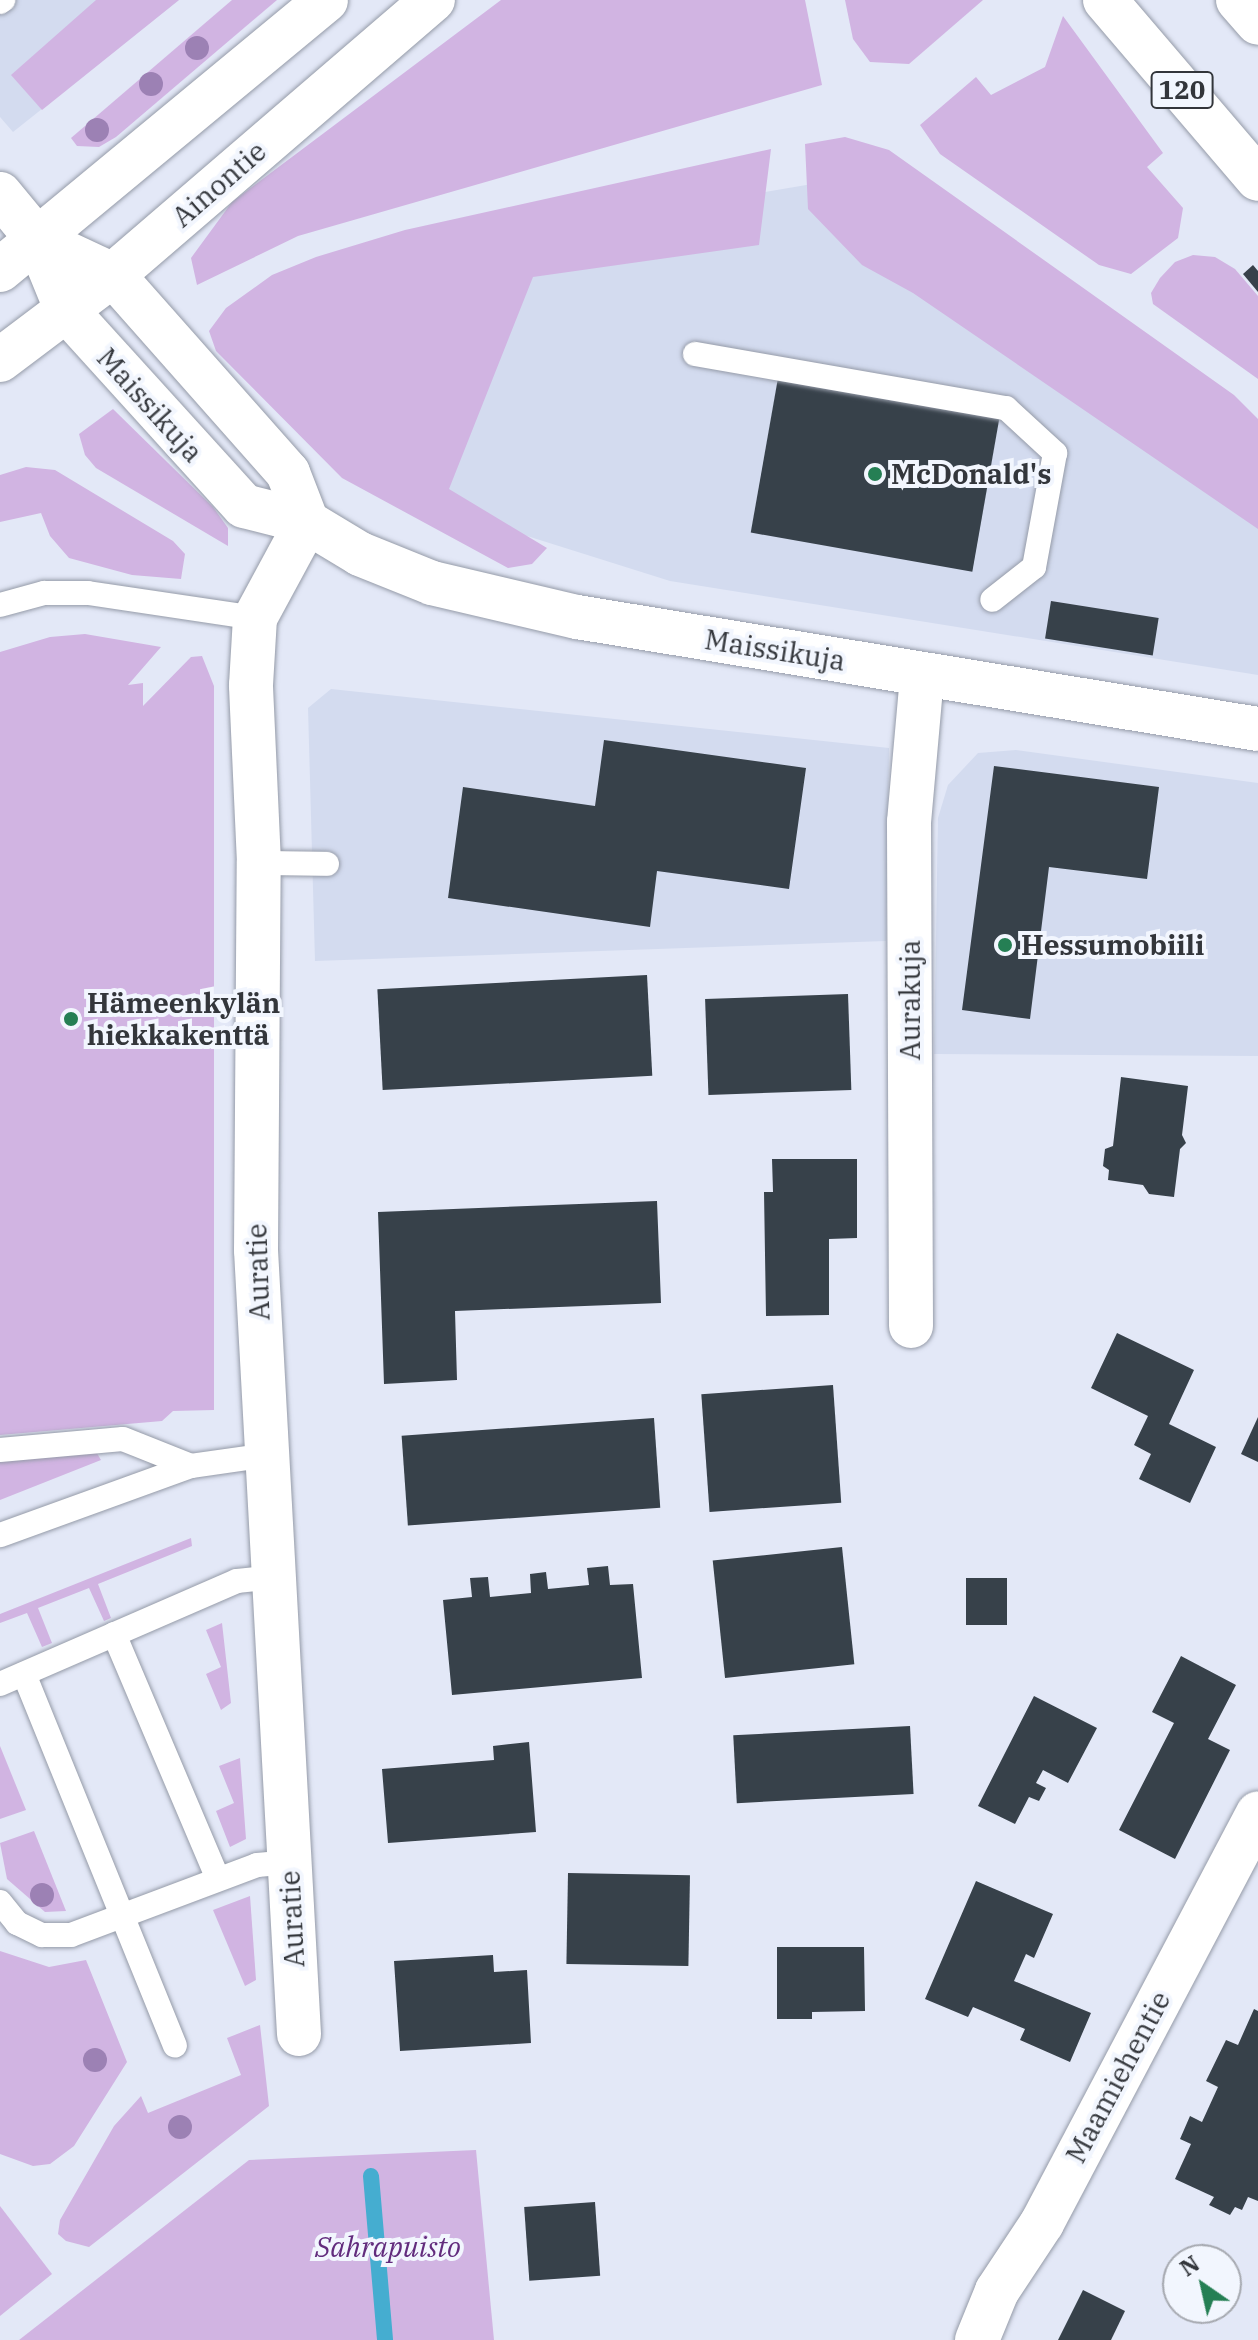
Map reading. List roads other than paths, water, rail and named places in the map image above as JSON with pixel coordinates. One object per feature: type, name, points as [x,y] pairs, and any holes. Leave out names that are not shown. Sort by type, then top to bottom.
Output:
[{"type":"street","points":[[0,270],[326,0]]},
{"type":"street","name":"Ainontie","points":[[0,360],[113,275],[433,0]]},
{"type":"street","name":"120","points":[[1105,0],[1258,179]]},
{"type":"street","points":[[1238,0],[1258,23]]},
{"type":"street","name":"Maissikuja","points":[[0,194],[38,240],[67,311],[244,506],[307,522],[360,554],[432,583],[577,617],[1258,729]]},
{"type":"street","name":"Maissikuja","points":[[38,240],[113,275],[288,473],[307,522]]},
{"type":"street","name":"Auratie","points":[[299,2034],[256,1250],[259,863],[251,685],[255,618],[307,522]]},
{"type":"street","name":"Aurakuja","points":[[911,1326],[909,822],[922,675]]},
{"type":"street","name":"Maamiehentie","points":[[977,2340],[997,2291],[1042,2223],[1258,1813]]},
{"type":"lane","points":[[695,354],[1006,408],[1055,453],[1034,567],[992,600]]},
{"type":"lane","points":[[0,605],[44,593],[88,593],[255,618]]},
{"type":"lane","points":[[259,863],[327,864]]},
{"type":"lane","points":[[0,1450],[123,1439],[191,1466]]},
{"type":"lane","points":[[0,1535],[191,1466],[267,1455]]},
{"type":"lane","points":[[0,1684],[237,1581],[274,1577]]},
{"type":"lane","points":[[114,1634],[218,1879]]},
{"type":"lane","points":[[24,1674],[175,2046]]},
{"type":"lane","points":[[0,1902],[17,1923],[42,1935],[71,1935],[257,1865],[289,1862]]},
{"type":"waterway","points":[[371,2176],[385,2340]]},
{"type":"place","name":"McDonald's","points":[[875,474]]},
{"type":"place","name":"Hessumobiili","points":[[1005,945]]},
{"type":"place","name":"Hämeenkylän hiekkakenttä","points":[[71,1019]]},
{"type":"park label","name":"Sahrapuisto","points":[[388,2247]]}]
